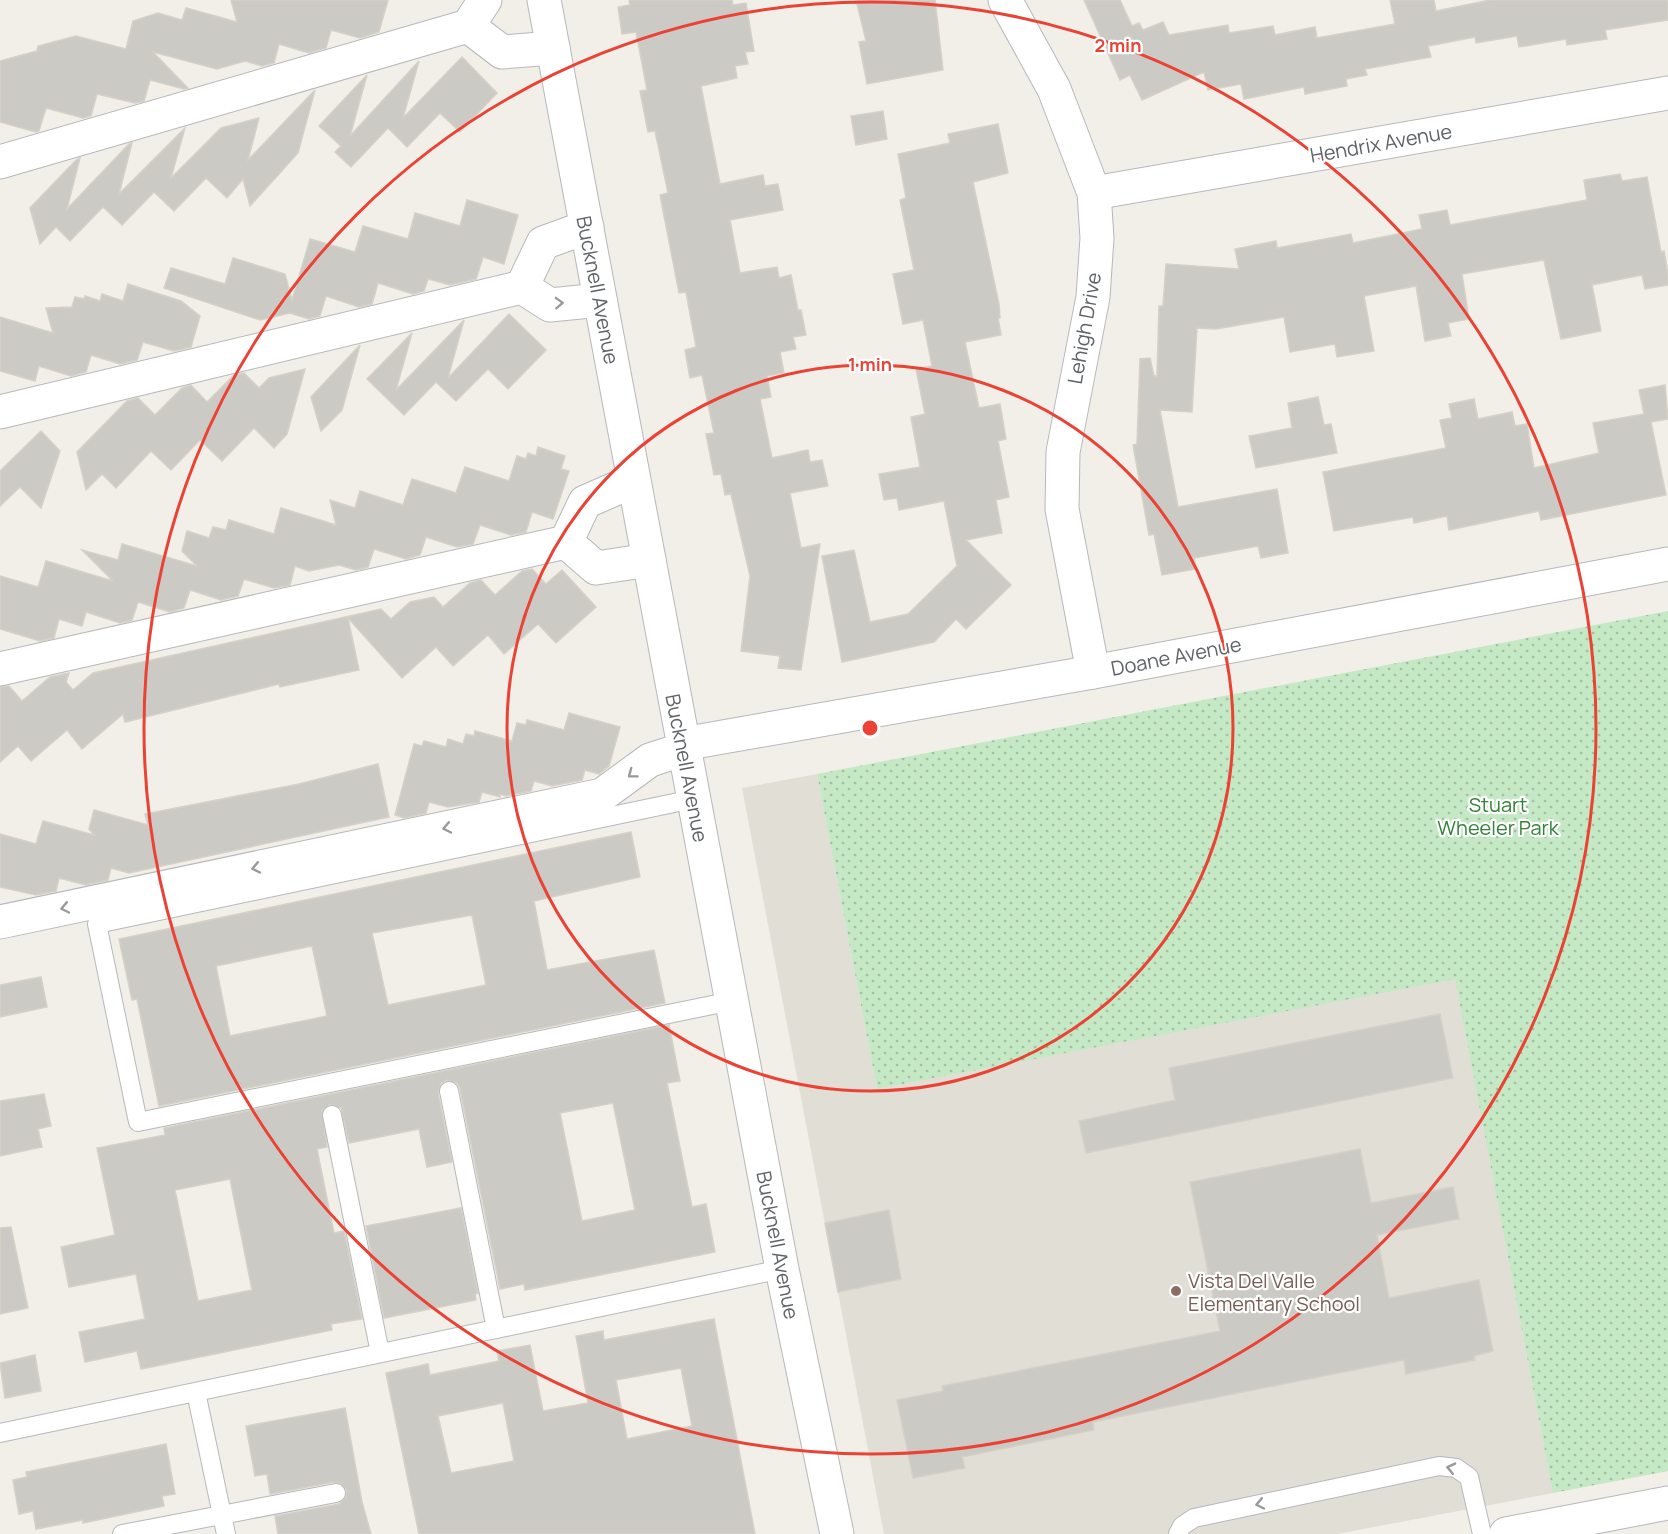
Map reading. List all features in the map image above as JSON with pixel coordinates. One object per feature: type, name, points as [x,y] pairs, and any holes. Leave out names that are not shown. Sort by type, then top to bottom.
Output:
[{"type":"street","name":"Bucknell Avenue","points":[[544,0],[782,1269],[837,1534]]},
{"type":"street","name":"Lehigh Drive","points":[[1005,0],[1054,89],[1094,193],[1097,238],[1093,297],[1063,452],[1062,509],[1093,672]]},
{"type":"street","points":[[0,162],[476,13],[502,52],[553,48]]},
{"type":"street","name":"Hendrix Avenue","points":[[1094,193],[1668,93]]},
{"type":"street","points":[[522,286],[543,243],[586,227]]},
{"type":"street","points":[[0,412],[522,286],[550,305],[600,300]]},
{"type":"street","points":[[566,542],[585,502],[633,481]]},
{"type":"street","points":[[566,542],[596,568],[649,560]]},
{"type":"street","points":[[0,669],[566,542]]},
{"type":"street","name":"Doane Avenue","points":[[0,922],[602,795],[651,760],[683,746],[1668,564]]},
{"type":"street","points":[[1506,1534],[1668,1503]]},
{"type":"lane","points":[[693,799],[98,924],[138,1122],[732,1000]]},
{"type":"lane","points":[[449,1091],[496,1329]]},
{"type":"lane","points":[[332,1115],[380,1353]]},
{"type":"lane","points":[[0,1433],[782,1269]]},
{"type":"lane","points":[[196,1392],[226,1534]]},
{"type":"lane","points":[[1178,1534],[1182,1526],[1194,1518],[1439,1466],[1456,1468],[1469,1477],[1482,1534]]},
{"type":"lane","points":[[122,1534],[336,1493]]},
{"type":"shaded area","name":"Vista Del Valle Elementary School","points":[[817,774],[877,1089],[1455,978],[1553,1493],[1337,1534],[884,1534],[742,788]]},
{"type":"green space","name":"Stuart Wheeler Park","points":[[1668,611],[1668,1471],[1553,1493],[1455,979],[877,1089],[817,774]]},
{"type":"building","points":[[231,0],[388,0],[379,32],[360,38],[331,30],[326,48],[309,53],[279,44],[274,63],[262,66],[245,61],[217,69],[153,52],[188,88],[184,89],[150,80],[144,101],[135,103],[97,94],[91,116],[83,118],[46,108],[39,131],[36,132],[0,122],[0,61],[37,51],[38,46],[76,36],[126,49],[133,21],[158,13],[182,20],[186,8],[237,22]]},
{"type":"building","points":[[629,0],[732,0],[733,5],[746,3],[754,51],[745,52],[748,64],[735,66],[737,78],[701,86],[720,184],[763,175],[765,186],[778,184],[783,210],[730,220],[740,273],[777,267],[779,278],[791,275],[806,335],[793,337],[796,349],[780,352],[784,373],[767,376],[771,397],[760,399],[772,458],[808,450],[810,462],[822,460],[828,486],[790,493],[801,548],[820,544],[801,670],[778,668],[780,656],[741,651],[750,576],[731,494],[725,495],[721,474],[714,475],[706,434],[714,433],[702,375],[690,378],[685,350],[696,347],[686,292],[679,293],[660,195],[668,193],[655,131],[648,132],[640,91],[647,90],[636,32],[622,34],[618,7],[630,5]]},
{"type":"building","points":[[856,0],[935,0],[943,70],[867,84],[859,42],[866,41]]},
{"type":"building","points":[[1084,0],[1120,0],[1132,26],[1139,23],[1143,30],[1163,22],[1169,35],[1228,25],[1229,33],[1273,26],[1275,35],[1315,27],[1317,38],[1395,24],[1390,0],[1434,0],[1436,11],[1490,0],[1668,0],[1668,20],[1605,30],[1607,39],[1567,45],[1566,39],[1519,47],[1517,36],[1476,43],[1475,37],[1428,46],[1431,57],[1365,69],[1367,75],[1346,79],[1347,86],[1305,94],[1304,87],[1244,99],[1241,84],[1208,90],[1204,72],[1142,100],[1130,75],[1120,80]]},
{"type":"building","points":[[462,57],[497,93],[460,132],[440,113],[407,147],[388,128],[351,167],[335,152],[341,146],[319,126],[367,75],[350,136],[419,61],[403,118]]},
{"type":"building","points":[[315,90],[298,153],[250,206],[243,179],[227,198],[206,178],[174,211],[154,192],[122,225],[103,207],[70,241],[56,227],[40,244],[30,208],[76,160],[80,158],[67,209],[129,144],[132,143],[119,194],[185,128],[171,178],[221,128],[259,118],[248,160]]},
{"type":"building","points":[[883,111],[887,139],[856,145],[851,116]]},
{"type":"building","points":[[998,124],[1008,173],[973,182],[999,304],[1000,318],[998,318],[1001,335],[965,342],[979,408],[1000,404],[1006,439],[998,441],[1009,497],[996,500],[1002,533],[966,540],[1011,585],[966,629],[956,619],[934,642],[842,662],[822,556],[854,550],[870,622],[908,614],[957,566],[944,501],[899,510],[897,498],[884,500],[879,474],[920,467],[911,417],[925,414],[916,369],[932,366],[923,320],[903,324],[893,274],[914,270],[900,200],[906,198],[898,154],[950,143],[948,134]]},
{"type":"building","points":[[1620,174],[1622,181],[1647,177],[1661,252],[1664,251],[1668,285],[1645,289],[1642,275],[1592,285],[1601,331],[1561,339],[1544,260],[1462,274],[1469,319],[1448,323],[1451,336],[1425,341],[1416,286],[1364,296],[1374,351],[1337,357],[1335,344],[1290,352],[1284,317],[1216,329],[1197,328],[1192,412],[1160,410],[1178,507],[1277,489],[1288,553],[1261,558],[1258,546],[1194,558],[1196,569],[1162,575],[1154,534],[1149,535],[1133,445],[1137,444],[1140,359],[1150,358],[1154,376],[1157,376],[1159,306],[1163,306],[1166,264],[1239,269],[1235,249],[1276,241],[1277,248],[1351,234],[1353,243],[1422,229],[1419,215],[1447,210],[1450,225],[1587,200],[1584,180]]},
{"type":"building","points":[[467,200],[518,215],[504,264],[483,257],[476,279],[450,285],[428,279],[424,291],[413,294],[378,283],[372,304],[359,307],[326,296],[320,316],[309,319],[290,313],[260,320],[164,288],[171,268],[225,284],[233,258],[285,274],[292,300],[310,239],[355,252],[363,226],[408,239],[415,213],[460,226]]},
{"type":"building","points":[[128,284],[181,301],[200,316],[191,347],[174,351],[143,342],[137,360],[120,364],[91,355],[86,372],[71,376],[39,366],[35,381],[0,371],[0,317],[53,333],[46,308],[72,307],[75,297],[84,299],[85,296],[100,301],[102,294],[123,301]]},
{"type":"building","points":[[509,314],[546,350],[508,389],[488,369],[456,401],[436,382],[404,415],[367,379],[412,333],[396,390],[464,320],[448,378]]},
{"type":"building","points":[[360,345],[342,410],[321,431],[311,397]]},
{"type":"building","points":[[305,369],[287,434],[274,448],[254,428],[222,461],[200,440],[171,470],[151,451],[116,488],[102,474],[86,490],[77,452],[127,401],[138,398],[155,415],[182,388],[191,385],[207,402],[234,375],[244,373],[259,388],[269,378]]},
{"type":"building","points":[[1665,385],[1668,419],[1651,422],[1666,495],[1541,520],[1539,511],[1449,530],[1447,516],[1414,523],[1413,517],[1334,531],[1323,472],[1446,448],[1440,420],[1452,418],[1449,404],[1474,399],[1478,419],[1512,412],[1515,426],[1527,424],[1534,468],[1599,453],[1593,423],[1644,414],[1639,390]]},
{"type":"building","points":[[1318,397],[1324,425],[1331,424],[1337,453],[1256,468],[1249,436],[1292,428],[1288,403]]},
{"type":"building","points":[[41,431],[60,451],[41,508],[20,487],[0,506],[0,471]]},
{"type":"building","points":[[538,447],[565,456],[561,469],[569,471],[553,519],[532,512],[526,532],[511,535],[480,525],[473,544],[457,547],[426,537],[420,555],[406,559],[374,549],[368,567],[356,570],[339,565],[309,571],[295,566],[290,585],[274,588],[244,579],[238,596],[221,600],[190,590],[184,608],[170,612],[138,602],[132,620],[120,623],[86,612],[82,626],[59,619],[54,638],[40,641],[0,629],[0,576],[38,587],[46,561],[113,581],[82,550],[118,560],[122,544],[197,566],[182,551],[187,531],[209,538],[213,527],[226,530],[229,520],[274,534],[281,508],[336,525],[330,500],[355,508],[360,491],[403,505],[412,479],[456,493],[465,467],[509,481],[517,456],[526,459],[528,453],[536,456]]},
{"type":"building","points":[[532,569],[546,584],[562,570],[596,607],[556,643],[538,624],[504,654],[488,635],[453,666],[436,647],[402,678],[348,618],[359,670],[280,687],[279,684],[125,722],[123,714],[82,749],[67,730],[31,761],[18,746],[0,762],[0,687],[9,686],[22,701],[50,677],[69,673],[66,682],[73,690],[93,673],[381,609],[391,619],[410,602],[434,597],[443,607],[470,583],[481,580],[495,595],[522,571]]},
{"type":"building","points":[[569,713],[620,727],[609,766],[599,774],[585,770],[582,780],[552,786],[534,781],[531,791],[506,796],[500,794],[500,797],[482,792],[479,802],[448,807],[429,802],[426,813],[404,818],[395,815],[414,744],[422,746],[424,741],[446,747],[448,739],[463,744],[466,734],[474,736],[475,731],[512,741],[517,723],[526,725],[527,720],[564,730]]},
{"type":"building","points":[[378,764],[389,817],[129,873],[111,868],[108,880],[86,885],[59,878],[56,891],[36,895],[0,887],[0,834],[36,844],[43,821],[94,835],[89,829],[94,810],[148,825],[145,814],[299,784]]},
{"type":"building","points":[[631,832],[640,877],[534,901],[547,970],[654,950],[665,1003],[159,1106],[137,999],[132,1000],[119,939]],"holes":[[[472,915],[486,985],[388,1005],[372,933]],[[312,946],[327,1016],[230,1036],[216,966]]]},
{"type":"building","points":[[41,977],[47,1007],[0,1017],[0,985]]},
{"type":"building","points":[[1440,1014],[1453,1078],[1086,1153],[1079,1121],[1175,1100],[1169,1068]]},
{"type":"building","points":[[669,1025],[680,1081],[667,1083],[692,1207],[706,1204],[715,1252],[525,1290],[524,1284],[500,1289],[460,1089],[457,1083],[447,1080],[441,1083],[438,1093],[452,1162],[427,1167],[419,1129],[349,1143],[341,1108],[330,1104],[322,1111],[327,1147],[317,1149],[334,1233],[344,1231],[362,1319],[331,1324],[332,1330],[141,1369],[137,1351],[85,1362],[79,1332],[145,1319],[136,1274],[69,1287],[61,1247],[115,1235],[97,1148],[165,1135],[164,1128]],"holes":[[[613,1103],[635,1210],[582,1221],[560,1113]],[[230,1179],[252,1290],[198,1301],[175,1190]]]},
{"type":"building","points":[[44,1094],[51,1126],[38,1129],[42,1147],[0,1156],[0,1101]]},
{"type":"building","points":[[1360,1149],[1371,1203],[1453,1187],[1459,1219],[1377,1235],[1389,1298],[1479,1280],[1493,1351],[1474,1356],[1475,1360],[1406,1374],[1404,1360],[1093,1422],[1094,1430],[962,1457],[965,1468],[913,1478],[897,1400],[943,1391],[942,1386],[1220,1331],[1190,1182]]},
{"type":"building","points":[[461,1208],[478,1293],[475,1294],[476,1300],[384,1318],[366,1226]]},
{"type":"building","points":[[889,1210],[901,1279],[838,1292],[825,1223]]},
{"type":"building","points":[[11,1227],[28,1308],[0,1314],[0,1228]]},
{"type":"building","points":[[714,1319],[755,1534],[419,1534],[386,1373],[428,1364],[430,1375],[499,1361],[497,1351],[530,1345],[543,1411],[588,1403],[576,1336],[603,1331],[604,1340]],"holes":[[[681,1368],[692,1426],[627,1439],[616,1380]],[[503,1403],[514,1461],[451,1473],[438,1416]]]},
{"type":"building","points":[[35,1355],[41,1391],[5,1398],[0,1363]]},
{"type":"building","points":[[345,1408],[362,1502],[371,1534],[278,1534],[275,1516],[339,1504],[346,1497],[347,1490],[340,1483],[334,1482],[270,1494],[267,1474],[255,1476],[246,1426]]},
{"type":"building","points":[[166,1444],[175,1494],[162,1496],[164,1506],[83,1523],[83,1520],[36,1529],[33,1511],[19,1514],[13,1480],[27,1477],[26,1472]]},
{"type":"place","name":"Vista Del Valle Elementary School","points":[[1176,1291]]}]
